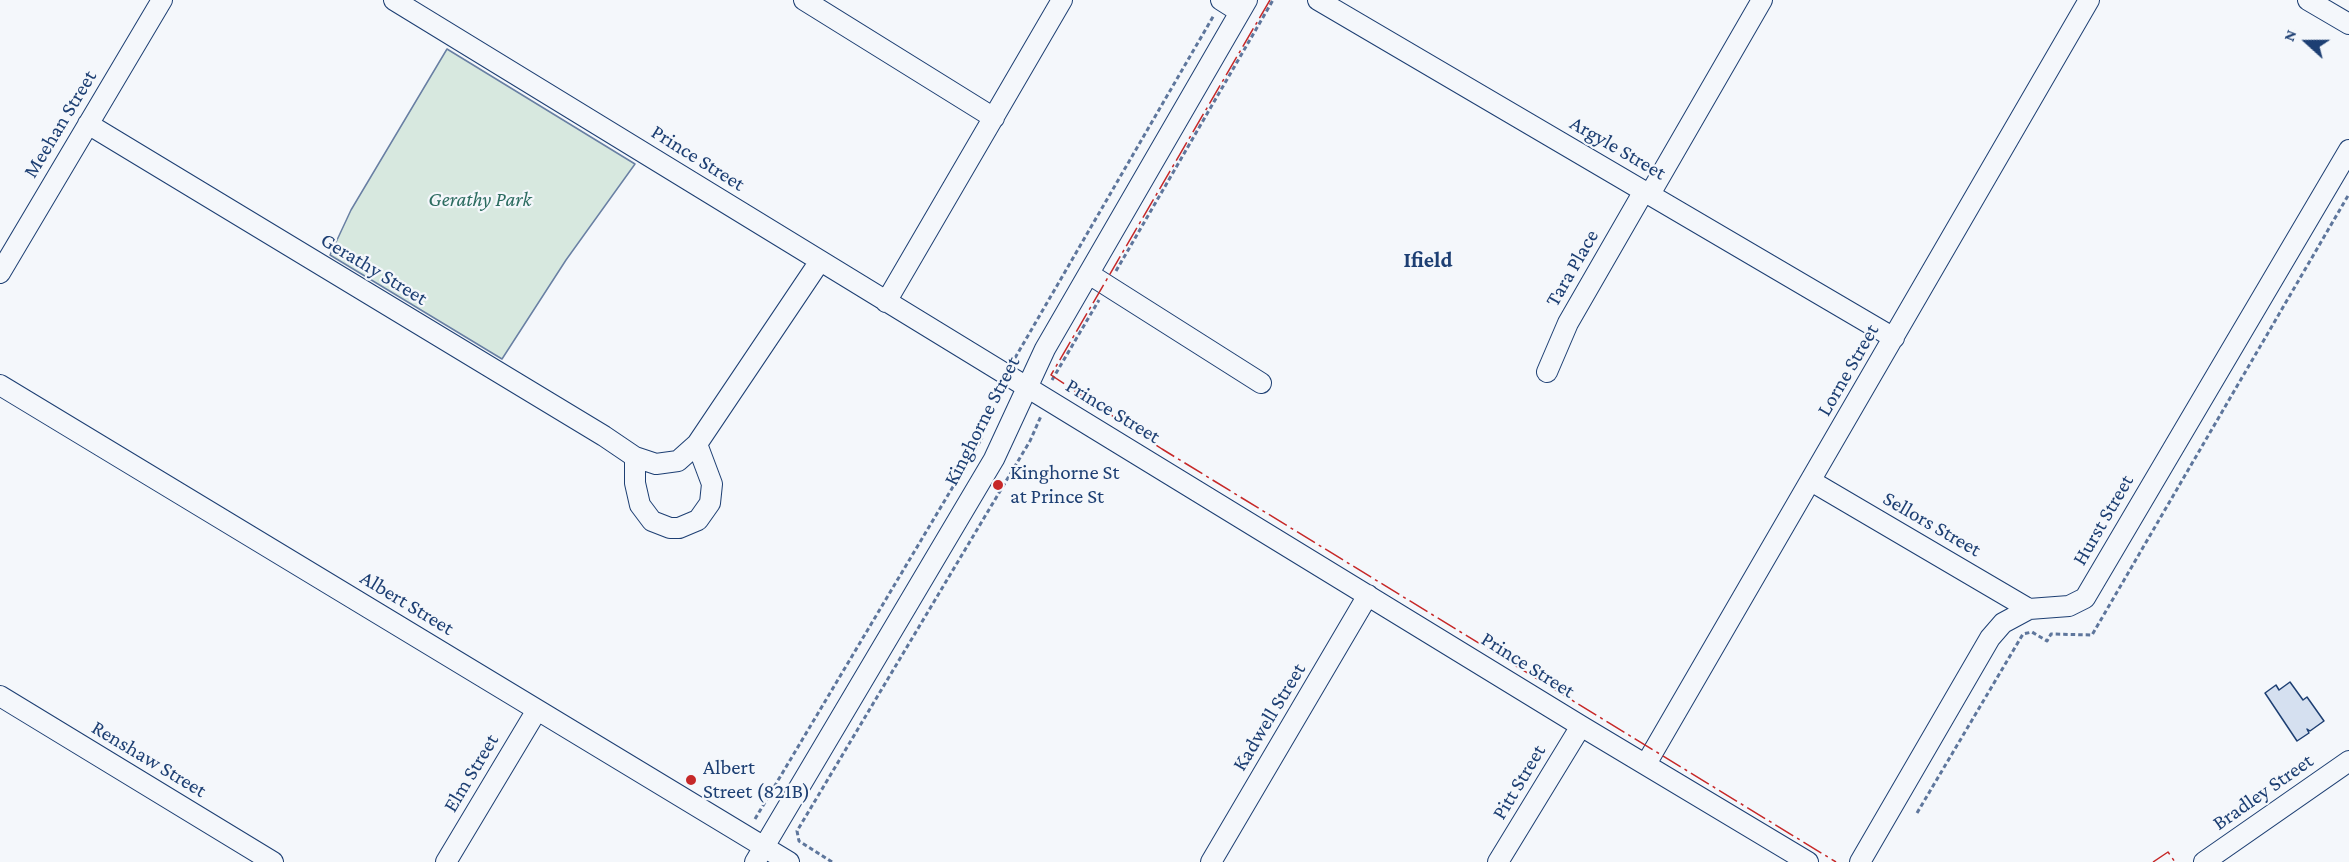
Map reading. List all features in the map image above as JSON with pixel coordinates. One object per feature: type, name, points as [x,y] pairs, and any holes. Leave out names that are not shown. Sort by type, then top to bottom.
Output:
[{"type":"street","name":"Meehan Street","points":[[0,273],[162,0]]},
{"type":"street","name":"Prince Street","points":[[394,0],[1581,726],[1808,862]]},
{"type":"street","points":[[804,0],[994,117]]},
{"type":"street","points":[[886,302],[1062,0]]},
{"type":"street","name":"Argyle Street","points":[[1318,0],[1894,338]]},
{"type":"street","name":"Tara Place","points":[[1547,372],[1568,323],[1762,0]]},
{"type":"street","name":"Lorne Street","points":[[1646,764],[2089,0]]},
{"type":"street","points":[[2308,0],[2349,24]]},
{"type":"street","points":[[1218,7],[1244,6]]},
{"type":"street","name":"Kinghorne Street","points":[[760,854],[994,459],[1026,386],[1244,6]]},
{"type":"street","name":"Gerathy Street","points":[[88,124],[645,462],[667,464],[678,461],[697,444],[820,261]]},
{"type":"street","name":"Hurst Street","points":[[1860,862],[1990,638],[2003,623],[2029,609],[2069,606],[2085,598],[2349,150]]},
{"type":"street","points":[[1089,274],[1261,383]]},
{"type":"street","name":"Albert Street","points":[[0,384],[537,710],[760,854],[789,862]]},
{"type":"street","points":[[634,457],[636,494],[645,513],[661,526],[679,528],[698,520],[710,503],[712,484],[697,444]]},
{"type":"street","name":"Sellors Street","points":[[1811,481],[2029,609]]},
{"type":"street","name":"Kadwell Street","points":[[1211,862],[1368,596]]},
{"type":"street","name":"Renshaw Street","points":[[0,696],[273,862]]},
{"type":"street","name":"Elm Street","points":[[446,862],[537,710]]},
{"type":"street","name":"Pitt Street","points":[[1498,862],[1581,726]]},
{"type":"street","name":"Bradley Street","points":[[2204,862],[2349,762]]},
{"type":"path","points":[[1051,382],[1273,0]]},
{"type":"path","points":[[1015,358],[1218,7]]},
{"type":"path","points":[[832,862],[799,841],[797,831],[1030,441],[1041,416]]},
{"type":"path","points":[[755,819],[984,434]]},
{"type":"green space","name":"Gerathy Park","points":[[447,49],[635,164],[566,260],[502,359],[330,255],[351,210]]},
{"type":"building","points":[[2290,682],[2303,700],[2307,697],[2324,721],[2310,731],[2307,729],[2309,733],[2297,741],[2265,693],[2276,685],[2279,690]]},
{"type":"power","points":[[1270,0],[1051,375],[1162,449],[1836,862]]},
{"type":"power","points":[[2153,862],[2168,852],[2175,862]]},
{"type":"place","name":"Kinghorne St at Prince St","points":[[998,485]]},
{"type":"place","name":"Albert Street (821B)","points":[[691,780]]},
{"type":"district","name":"Ifield","points":[[1428,260]]}]
